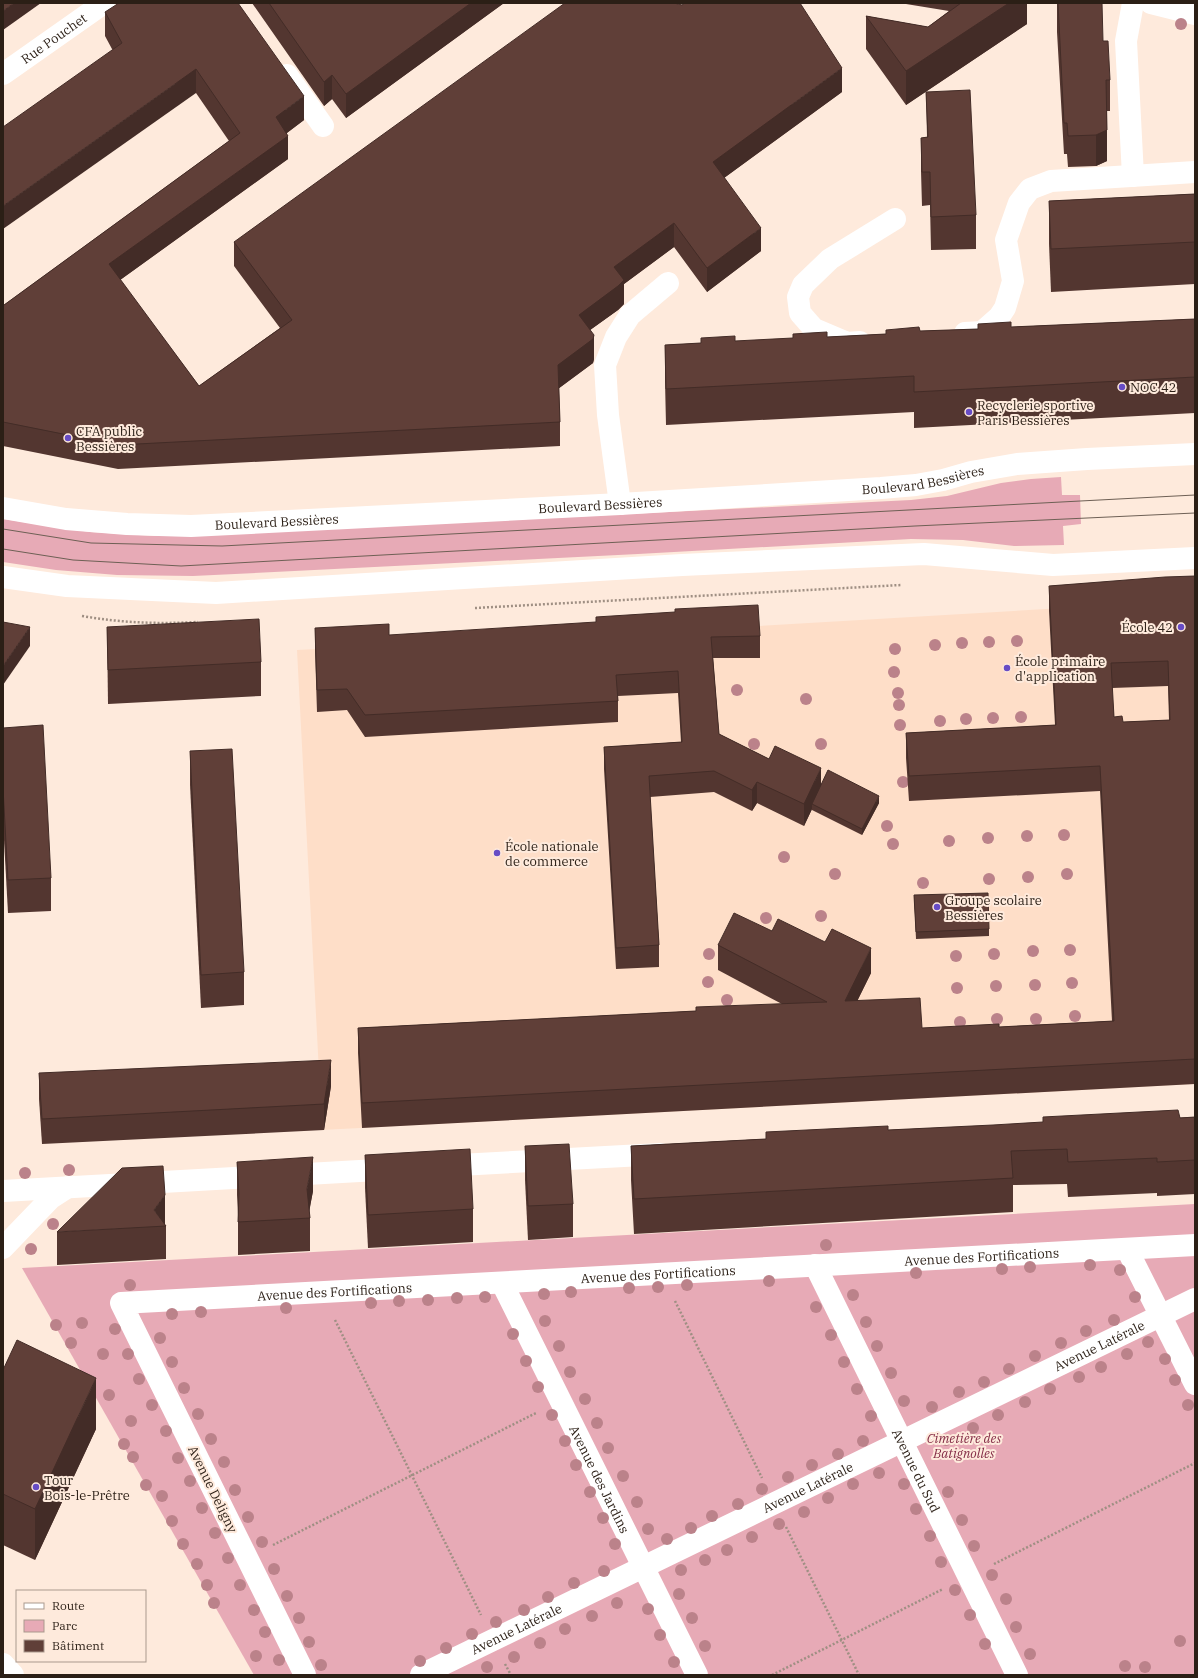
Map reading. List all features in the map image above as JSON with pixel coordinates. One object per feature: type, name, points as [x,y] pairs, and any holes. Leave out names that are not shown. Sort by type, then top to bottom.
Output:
[{"type":"main road","name":"Rue Pouchet","points":[[3,74],[104,3]]},
{"type":"main road","points":[[1133,3],[1126,41],[1133,176]]},
{"type":"main road","points":[[1151,3],[1195,14]]},
{"type":"main road","points":[[278,61],[323,126]]},
{"type":"main road","points":[[942,335],[982,332],[999,317],[1005,308],[1013,281],[1006,240],[1019,202],[1030,189],[1051,181],[1195,172]]},
{"type":"main road","points":[[879,340],[847,343],[814,329],[800,313],[798,297],[803,285],[830,259],[895,219]]},
{"type":"main road","points":[[620,504],[608,414],[605,365],[616,337],[630,315],[668,283]]},
{"type":"main road","name":"Boulevard Bessières","points":[[3,508],[66,519],[127,524],[191,526],[620,504],[916,485],[943,480],[970,472],[1017,464],[1087,458],[1195,454]]},
{"type":"main road","points":[[3,577],[67,586],[216,593],[682,565],[924,554],[1053,565],[1195,558]]},
{"type":"main road","points":[[3,1192],[68,1187],[679,1153]]},
{"type":"main road","points":[[3,1248],[50,1198],[68,1187]]},
{"type":"main road","name":"Avenue des Fortifications","points":[[120,1303],[1195,1245]]},
{"type":"main road","points":[[1127,1249],[1162,1315],[1195,1384]]},
{"type":"main road","name":"Avenue du Sud","points":[[815,1265],[1017,1675]]},
{"type":"main road","name":"Avenue des Jardins","points":[[502,1283],[698,1675]]},
{"type":"main road","name":"Avenue Latérale","points":[[421,1675],[1195,1299]]},
{"type":"main road","name":"Avenue Deligny","points":[[120,1303],[305,1675]]},
{"type":"main road","points":[[3,1664],[13,1675]]},
{"type":"path","points":[[472,608],[798,590]]},
{"type":"path","points":[[78,616],[111,621]]},
{"type":"path","points":[[661,1274],[859,1675]]},
{"type":"path","points":[[321,1292],[511,1675]]},
{"type":"path","points":[[247,1558],[561,1400]]},
{"type":"shaded area","points":[[1165,602],[1169,698],[1180,829],[1194,1084],[322,1130],[297,650],[675,631]]},
{"type":"green space","points":[[1061,477],[1062,495],[1080,495],[1081,524],[1063,526],[1064,545],[1014,546],[963,540],[911,539],[193,576],[117,575],[56,570],[3,562],[3,519],[90,532],[155,536],[204,535],[911,500],[947,496],[1001,483]]},
{"type":"green space","name":"Cimetière des Batignolles","points":[[1195,1204],[1195,1675],[254,1675],[22,1268]]},
{"type":"building","points":[[3,3],[14,3],[3,11]]},
{"type":"building","points":[[119,3],[238,3],[304,96],[276,117],[288,136],[109,264],[199,386],[292,320],[234,242],[565,3],[674,3],[682,5],[685,3],[800,3],[842,68],[713,162],[761,228],[707,268],[674,223],[614,267],[624,280],[579,315],[594,335],[593,339],[558,365],[560,422],[118,445],[3,422],[3,304],[4,305],[240,133],[196,69],[3,206],[3,127],[122,43],[105,12]]},
{"type":"building","points":[[269,3],[471,3],[346,94],[332,75],[324,82]]},
{"type":"building","points":[[961,3],[1009,3],[906,71],[866,16],[928,27]]},
{"type":"building","points":[[1058,3],[1102,3],[1103,41],[1108,41],[1110,80],[1106,80],[1107,130],[1096,135],[1068,136],[1067,123],[1064,123]]},
{"type":"building","points":[[970,90],[976,215],[931,217],[930,172],[922,172],[921,138],[928,137],[926,92]]},
{"type":"building","points":[[1195,194],[1195,242],[1051,249],[1049,201]]},
{"type":"building","points":[[1195,319],[1195,377],[914,392],[914,376],[666,389],[665,345],[701,343],[701,338],[735,336],[735,341],[793,338],[793,334],[827,332],[827,337],[886,334],[886,330],[919,327],[920,331],[978,329],[978,324],[1011,322],[1011,327]]},
{"type":"building","points":[[1195,576],[1195,1059],[362,1103],[358,1028],[696,1011],[696,1007],[827,1002],[718,945],[734,913],[772,931],[778,919],[825,942],[832,929],[871,948],[845,1001],[920,998],[922,1028],[999,1024],[999,1027],[1114,1021],[1100,766],[909,776],[906,733],[1056,725],[1049,586]],"holes":[[[1168,661],[1170,720],[1123,722],[1122,716],[1114,717],[1111,663]]]},
{"type":"building","points":[[758,605],[760,636],[711,637],[719,734],[769,759],[775,746],[821,768],[804,804],[757,782],[752,790],[714,771],[649,776],[659,945],[616,948],[604,747],[682,742],[678,671],[616,675],[618,701],[365,715],[347,689],[317,690],[315,628],[389,624],[389,635],[596,622],[596,617],[675,612],[675,609]]},
{"type":"building","points":[[259,619],[261,662],[108,670],[107,627]]},
{"type":"building","points":[[3,622],[30,627],[3,666]]},
{"type":"building","points":[[43,725],[51,878],[8,880],[3,788],[3,728]]},
{"type":"building","points":[[232,749],[244,972],[201,975],[190,751]]},
{"type":"building","points":[[828,770],[879,796],[862,829],[812,804]]},
{"type":"building","points":[[988,893],[989,929],[916,932],[914,895]]},
{"type":"building","points":[[331,1060],[324,1104],[42,1119],[39,1073]]},
{"type":"building","points":[[1178,1110],[1180,1118],[1195,1117],[1195,1160],[1157,1162],[1157,1158],[1068,1162],[1067,1149],[1011,1151],[1013,1178],[634,1199],[631,1146],[766,1139],[766,1132],[888,1126],[888,1130],[993,1125],[1043,1122],[1043,1117]]},
{"type":"building","points":[[569,1144],[573,1204],[528,1206],[525,1146]]},
{"type":"building","points":[[470,1149],[473,1209],[368,1215],[365,1155]]},
{"type":"building","points":[[313,1157],[307,1189],[310,1218],[238,1222],[239,1193],[237,1162]]},
{"type":"building","points":[[163,1166],[165,1195],[154,1210],[166,1226],[57,1232],[122,1168]]},
{"type":"building","points":[[17,1340],[96,1378],[35,1509],[3,1494],[3,1370]]},
{"type":"tram line","points":[[3,529],[91,543],[222,546],[1195,495]]},
{"type":"tram line","points":[[3,549],[73,560],[181,566],[915,526],[1195,513]]},
{"type":"place","name":"NOC 42","points":[[1122,387]]},
{"type":"place","name":"Recyclerie sportive Paris Bessières","points":[[969,412]]},
{"type":"place","name":"CFA public Bessières","points":[[68,438]]},
{"type":"place","name":"École 42","points":[[1181,627]]},
{"type":"place","name":"École primaire d'application","points":[[1007,668]]},
{"type":"place","name":"École nationale de commerce","points":[[497,853]]},
{"type":"place","name":"Groupe scolaire Bessières","points":[[937,907]]},
{"type":"place","name":"Tour Bois-le-Prêtre","points":[[36,1487]]}]
